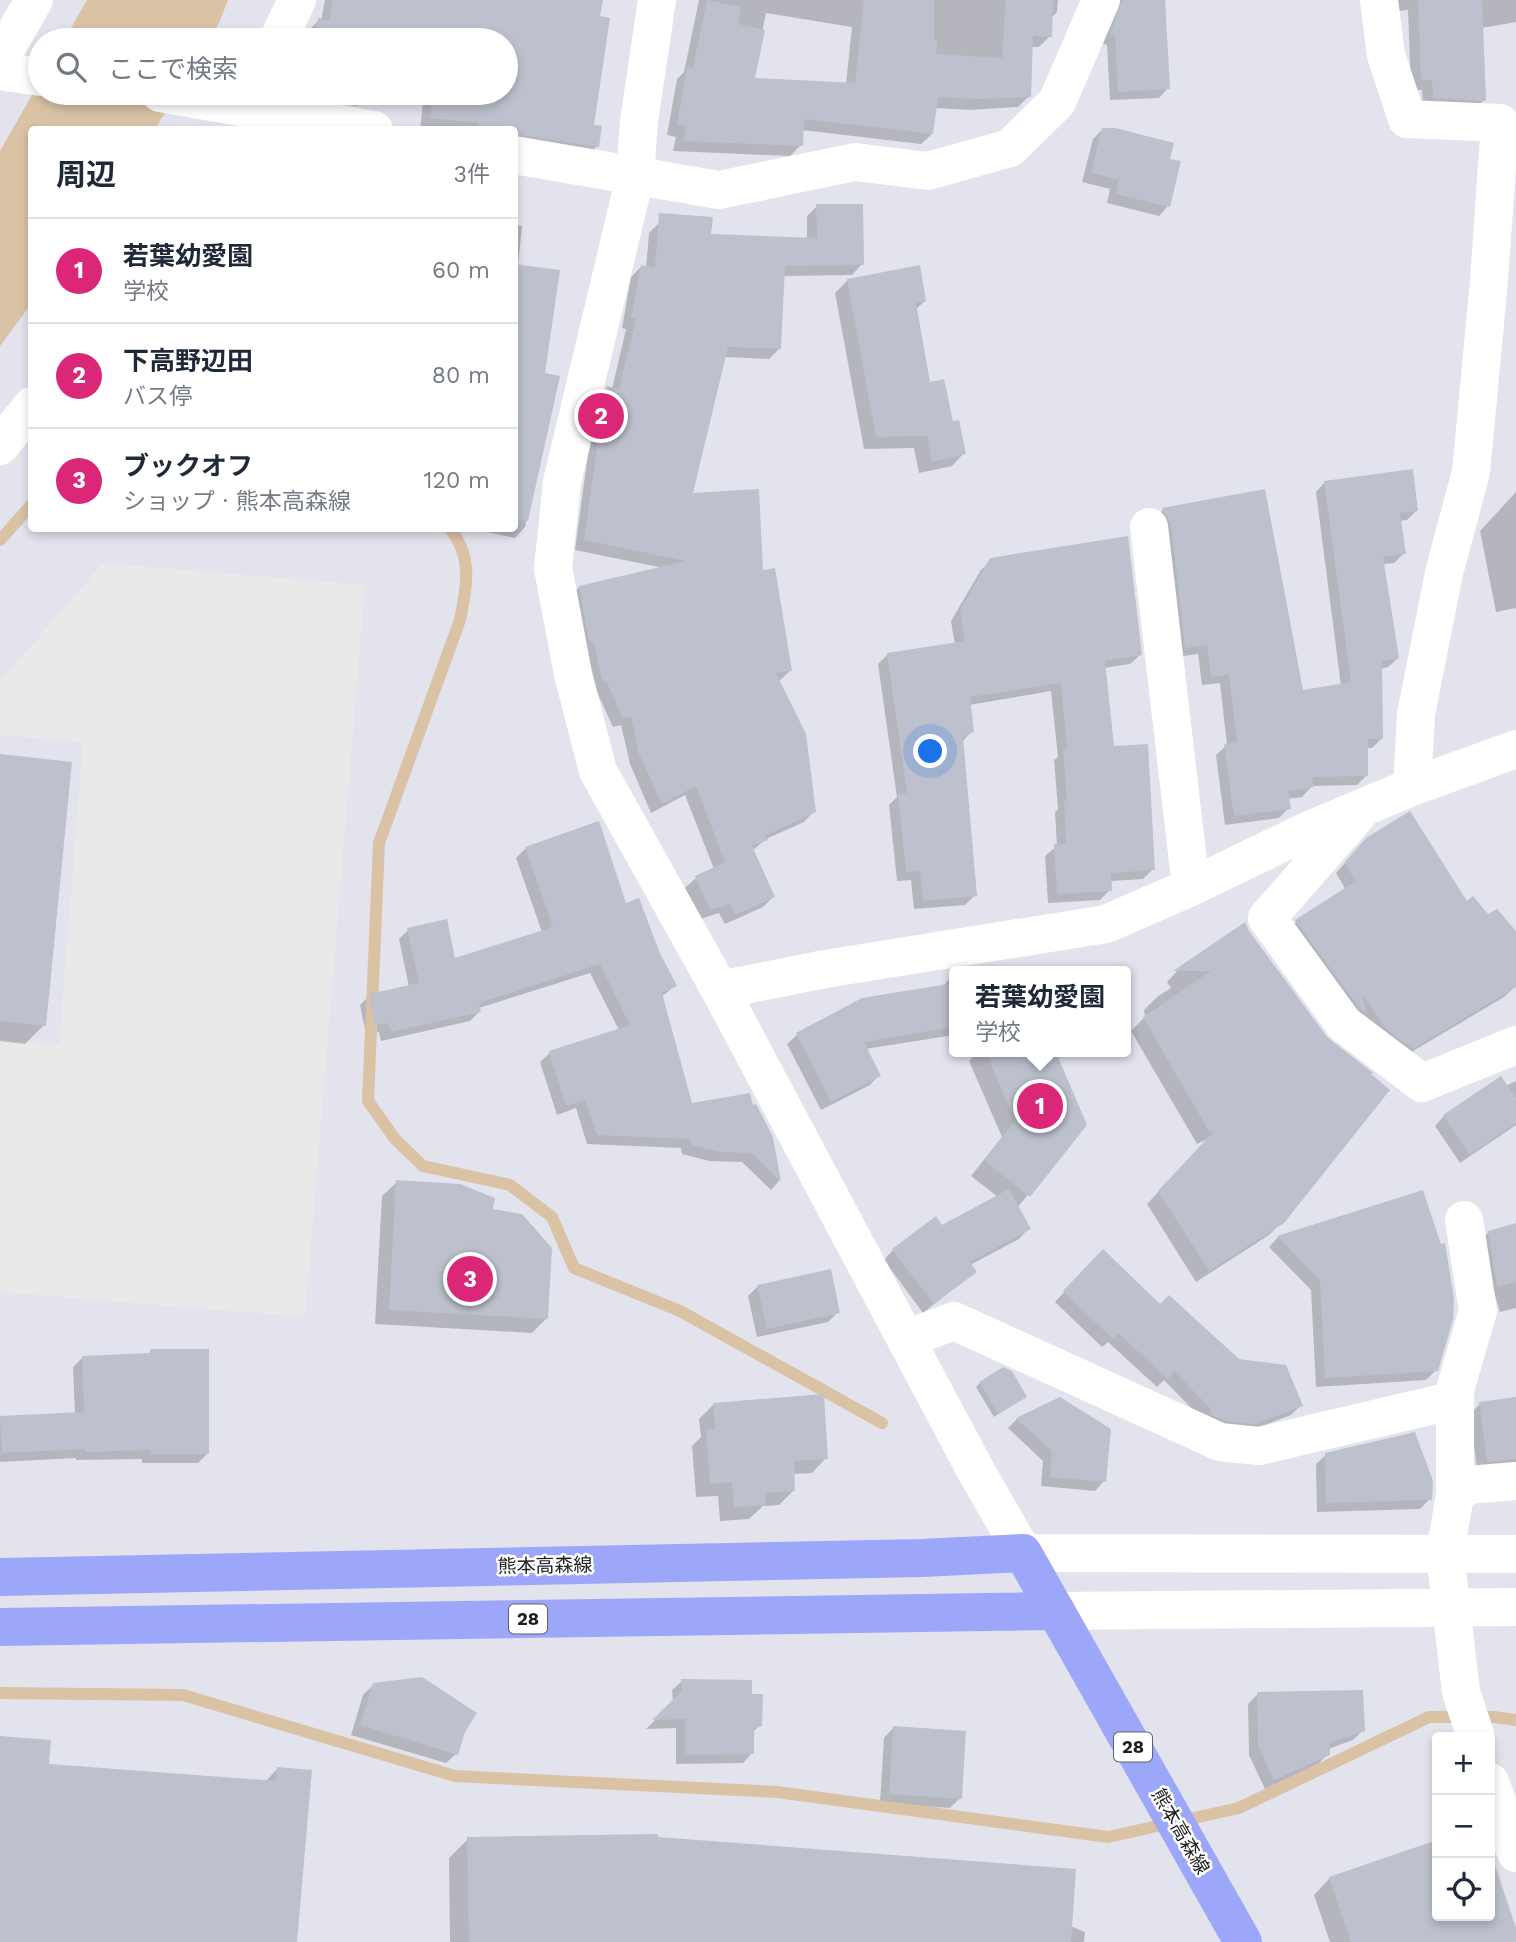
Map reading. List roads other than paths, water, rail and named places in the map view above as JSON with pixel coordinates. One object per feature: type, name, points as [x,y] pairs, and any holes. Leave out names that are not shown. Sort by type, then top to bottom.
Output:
[{"type":"main road","name":"熊本高森線","points":[[0,1577],[1023,1553],[1243,1942]]},
{"type":"main road","name":"28","points":[[0,1627],[1056,1611]]},
{"type":"street","points":[[15,70],[34,0]]},
{"type":"street","points":[[284,28],[297,0]]},
{"type":"street","points":[[657,0],[639,121],[635,177],[562,482],[553,568],[573,674],[598,771],[720,990],[1023,1553],[1516,1553]]},
{"type":"street","points":[[518,156],[719,190],[855,162],[928,171],[1010,148],[1057,102],[1101,0]]},
{"type":"street","points":[[1379,0],[1386,55],[1407,119],[1500,123],[1489,281],[1471,472],[1444,573],[1416,714],[1412,787]]},
{"type":"street","points":[[222,105],[348,126]]},
{"type":"street","points":[[0,446],[28,411]]},
{"type":"street","points":[[1149,527],[1191,887]]},
{"type":"street","points":[[720,990],[863,962],[1106,924],[1191,887],[1308,830],[1412,787],[1516,749]]},
{"type":"street","points":[[1364,807],[1267,918],[1344,1024],[1422,1083],[1516,1045]]},
{"type":"street","points":[[1464,1220],[1478,1311],[1455,1390],[1455,1495],[1445,1553],[1461,1692],[1473,1732]]},
{"type":"street","points":[[906,1339],[954,1321],[1220,1441],[1259,1447],[1455,1400]]},
{"type":"street","points":[[1455,1495],[1468,1485],[1516,1481]]},
{"type":"street","points":[[1056,1611],[1516,1607]]},
{"type":"street","points":[[1495,1795],[1516,1853]]},
{"type":"waterway","points":[[0,540],[28,508]]},
{"type":"waterway","points":[[453,532],[462,550],[466,572],[460,620],[379,843],[368,1101],[395,1139],[423,1166],[510,1185],[552,1217],[574,1268],[680,1311],[882,1423]]},
{"type":"waterway","points":[[0,1693],[183,1695],[455,1776],[777,1792],[1108,1837],[1239,1808],[1429,1717],[1494,1717],[1516,1720]]},
{"type":"place","name":"下高野辺田","points":[[601,416]]},
{"type":"place","name":"若葉幼愛園","points":[[1040,1106]]},
{"type":"place","name":"ブックオフ","points":[[470,1279]]}]
